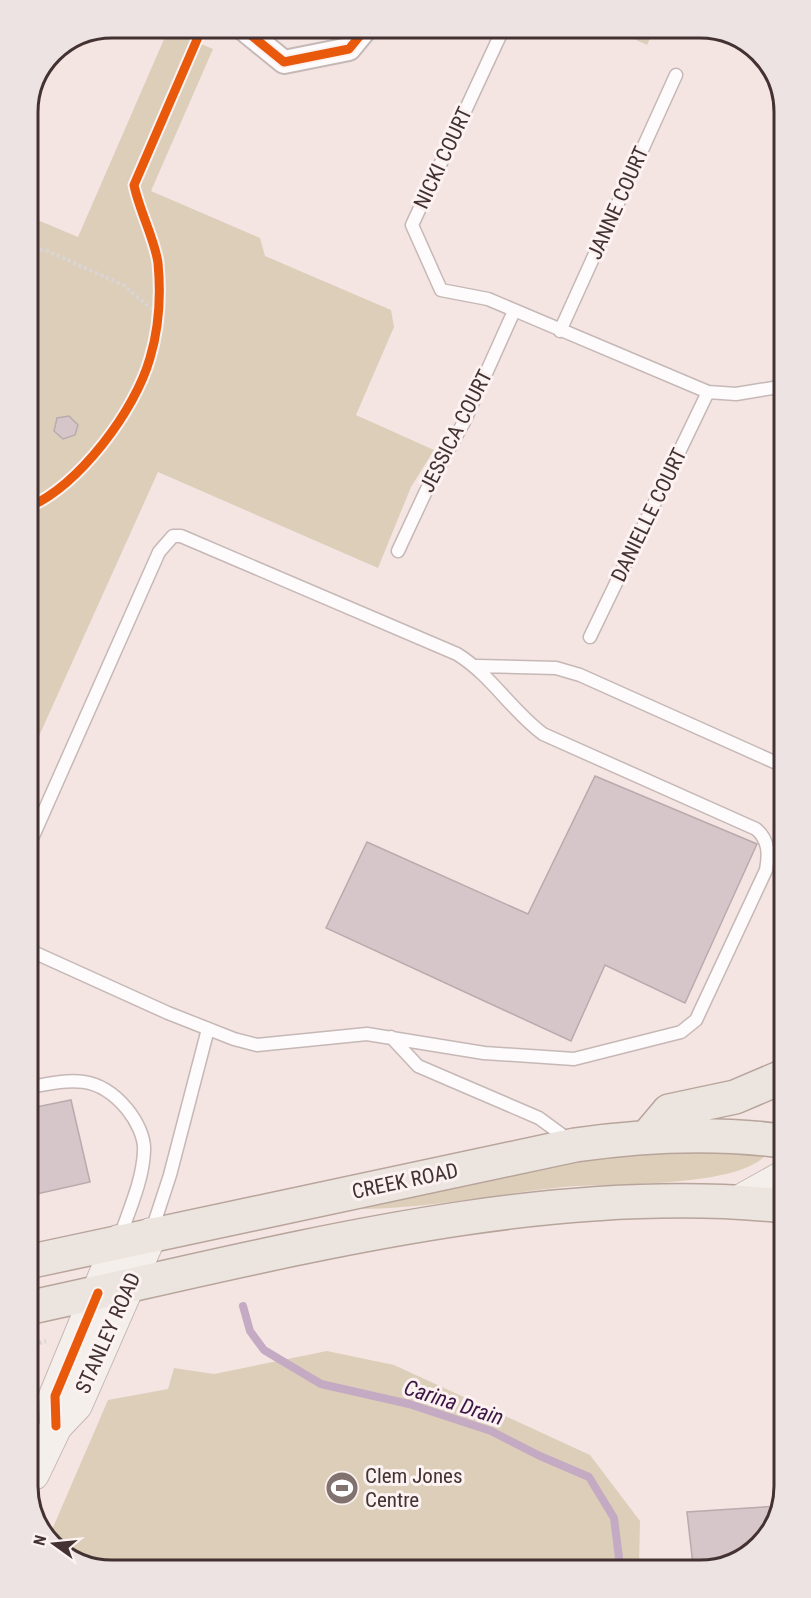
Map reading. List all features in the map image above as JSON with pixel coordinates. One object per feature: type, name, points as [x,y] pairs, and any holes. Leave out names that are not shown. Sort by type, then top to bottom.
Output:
[{"type":"main road","points":[[647,1137],[669,1111],[735,1097],[774,1080]]},
{"type":"main road","name":"CREEK ROAD","points":[[38,1260],[575,1145],[647,1137],[712,1135],[774,1141]]},
{"type":"main road","points":[[740,1201],[774,1182]]},
{"type":"main road","points":[[38,1306],[344,1240],[525,1210],[626,1203],[740,1201],[774,1205]]},
{"type":"main road","name":"STANLEY ROAD","points":[[40,1451],[55,1396],[114,1289],[151,1234]]},
{"type":"main road","name":"STANLEY ROAD","points":[[114,1289],[119,1241]]},
{"type":"street","points":[[254,37],[284,62],[349,49],[358,37]]},
{"type":"lane","name":"NICKI COURT","points":[[499,38],[412,225],[441,290],[488,299],[514,310]]},
{"type":"lane","name":"JANNE COURT","points":[[560,331],[676,75]]},
{"type":"lane","points":[[514,310],[708,392],[736,394],[774,388]]},
{"type":"lane","name":"JESSICA COURT","points":[[398,551],[426,491],[465,420],[514,310]]},
{"type":"lane","name":"DANIELLE COURT","points":[[590,637],[708,392]]},
{"type":"lane","points":[[38,825],[159,552],[173,536],[189,537],[438,644],[477,666],[521,715],[543,734],[756,829],[763,835],[768,847],[766,870],[704,1008],[696,1020],[681,1032],[574,1059],[484,1053],[391,1037],[347,1034],[257,1045],[244,1043],[38,954]]},
{"type":"lane","points":[[477,666],[556,668],[580,675],[774,762]]},
{"type":"lane","points":[[151,1234],[170,1175],[208,1029]]},
{"type":"lane","points":[[391,1037],[418,1066],[538,1118],[575,1145]]},
{"type":"lane","points":[[38,1086],[65,1080],[90,1083],[114,1094],[132,1115],[144,1150],[141,1175],[119,1241]]},
{"type":"path","points":[[38,249],[45,250],[123,285],[159,315]]},
{"type":"path","points":[[157,326],[159,304]]},
{"type":"path","points":[[38,1343],[46,1341]]},
{"type":"shaded area","points":[[165,37],[185,37],[213,49],[151,191],[260,238],[265,256],[391,310],[394,327],[356,415],[434,450],[411,487],[378,568],[158,472],[38,738],[38,220],[78,237]]},
{"type":"shaded area","points":[[632,38],[650,38],[647,45]]},
{"type":"shaded area","points":[[623,1148],[764,1154],[764,1157],[748,1167],[698,1179],[563,1187],[438,1203],[363,1209],[363,1198]]},
{"type":"shaded area","name":"Clem Jones Centre","points":[[327,1351],[394,1365],[590,1455],[640,1521],[639,1560],[106,1560],[87,1557],[59,1539],[52,1530],[108,1400],[168,1389],[174,1368],[214,1374]]},
{"type":"building","points":[[69,416],[78,425],[75,435],[63,439],[54,431],[57,418]]},
{"type":"building","points":[[595,776],[757,844],[685,1003],[605,965],[571,1041],[326,928],[367,842],[528,914]]},
{"type":"building","points":[[71,1100],[90,1182],[38,1194],[38,1107]]},
{"type":"building","points":[[771,1506],[761,1528],[737,1551],[714,1559],[700,1560],[692,1560],[687,1512]]},
{"type":"waterway","name":"Carina Drain","points":[[243,1306],[250,1331],[264,1350],[321,1384],[409,1404],[491,1431],[540,1456],[589,1477],[614,1518],[619,1560]]},
{"type":"cycle path","points":[[38,502],[67,482],[103,444],[132,401],[143,379],[155,335],[159,275],[156,254],[134,185],[198,37]]},
{"type":"cycle path","points":[[254,37],[284,62],[349,49],[358,37]]},
{"type":"cycle path","points":[[56,1426],[55,1396],[98,1293]]},
{"type":"place","name":"Clem Jones Centre","points":[[342,1488]]}]
